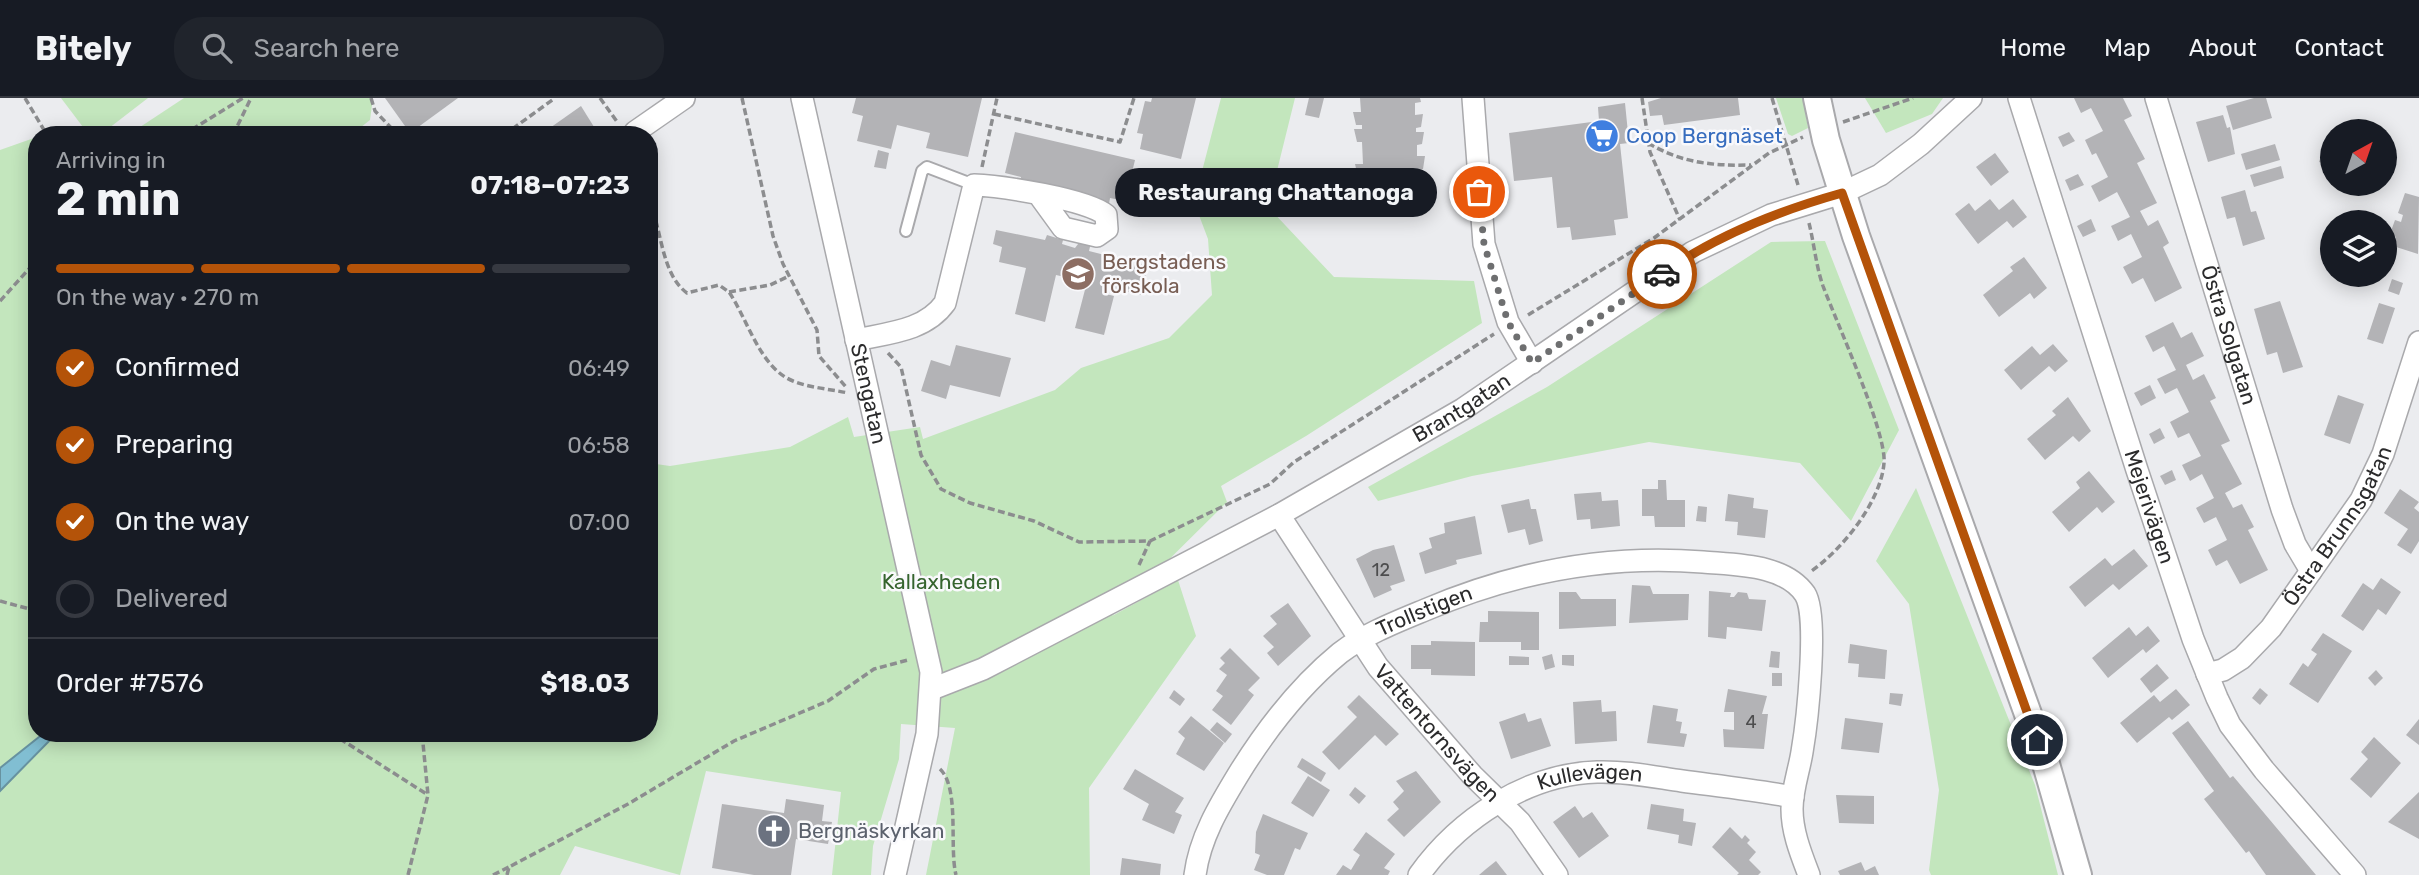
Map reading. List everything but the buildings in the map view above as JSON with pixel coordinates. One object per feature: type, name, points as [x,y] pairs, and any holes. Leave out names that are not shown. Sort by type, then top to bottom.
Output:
[{"type":"street","points":[[637,126],[684,98]]},
{"type":"street","name":"Stengatan","points":[[802,98],[928,657],[932,689],[920,763],[895,875]]},
{"type":"street","points":[[1473,98],[1484,244],[1510,326],[1532,363]]},
{"type":"street","points":[[1817,98],[1842,193],[2046,764],[2078,875]]},
{"type":"street","name":"Brantgatan","points":[[932,689],[983,669],[1279,514],[1463,408],[1693,252],[1771,215],[1864,184],[1903,159],[1971,98]]},
{"type":"street","name":"Mejerivägen","points":[[2019,98],[2137,470],[2207,674],[2230,725],[2309,825],[2355,875]]},
{"type":"street","name":"Östra Solgatan","points":[[2156,98],[2282,509],[2295,544],[2311,571]]},
{"type":"street","points":[[858,348],[912,328],[938,312],[945,303],[974,185],[998,186],[1039,195]]},
{"type":"street","name":"Östra Brunnsgatan","points":[[2207,674],[2223,670],[2242,658],[2271,628],[2373,479],[2419,341]]},
{"type":"street","name":"Vattentornsvägen","points":[[1279,514],[1359,642],[1403,698],[1520,822],[1557,875]]},
{"type":"street","name":"Trollstigen","points":[[1195,875],[1207,829],[1257,744],[1283,710],[1325,668],[1359,642],[1400,620],[1463,594],[1551,569],[1606,561],[1654,560],[1725,564],[1786,578]]},
{"type":"street","points":[[1786,578],[1808,602],[1811,638],[1805,736],[1793,797],[1794,825],[1809,875]]},
{"type":"street","name":"Kullevägen","points":[[1419,875],[1454,835],[1499,802],[1538,783],[1596,772],[1729,786],[1793,797]]},
{"type":"lane","points":[[906,231],[922,171],[927,167],[974,185]]},
{"type":"path","points":[[25,98],[42,126]]},
{"type":"path","points":[[198,126],[243,98]]},
{"type":"path","points":[[237,126],[251,98]]},
{"type":"path","points":[[371,98],[375,111],[389,126]]},
{"type":"path","points":[[516,126],[555,98]]},
{"type":"path","points":[[600,98],[625,126]]},
{"type":"path","points":[[742,98],[773,236],[789,276],[817,330],[819,356],[853,394]]},
{"type":"path","points":[[974,185],[981,170],[998,98]]},
{"type":"path","points":[[994,114],[1120,142],[1134,98]]},
{"type":"path","points":[[1642,98],[1648,143],[1680,220]]},
{"type":"path","points":[[1772,98],[1804,204],[1822,282],[1875,422],[1885,460],[1882,476],[1872,498],[1842,546],[1826,561],[1786,578]]},
{"type":"path","points":[[858,348],[884,351],[900,363],[921,455],[930,475],[944,492],[970,503],[1034,521],[1079,542],[1109,544],[1150,541],[1270,484],[1294,462],[1337,433],[1510,326],[1592,279],[1680,220],[1753,164],[1784,145],[1913,98]]},
{"type":"path","points":[[1648,143],[1687,161],[1719,166],[1753,164]]},
{"type":"path","points":[[658,230],[671,271],[681,289],[687,293],[719,285],[729,292],[766,357],[780,374],[794,381],[853,394]]},
{"type":"path","points":[[0,301],[28,270]]},
{"type":"path","points":[[729,292],[770,285],[789,276]]},
{"type":"path","points":[[851,383],[853,394]]},
{"type":"path","points":[[0,601],[28,609]]},
{"type":"path","points":[[910,649],[912,669]]},
{"type":"path","points":[[493,875],[628,804],[734,741],[828,701],[874,669],[911,659]]},
{"type":"path","points":[[345,742],[428,795]]},
{"type":"path","points":[[408,875],[428,795],[423,742]]},
{"type":"path","points":[[920,763],[940,769],[949,785],[952,857],[956,875]]},
{"type":"path","points":[[507,875],[509,867]]},
{"type":"green space","points":[[61,98],[148,98],[112,126],[82,126]]},
{"type":"green space","points":[[184,98],[373,98],[370,120],[362,126],[142,126]]},
{"type":"green space","name":"Kallaxheden","points":[[1221,98],[1295,98],[1268,207],[1334,277],[1474,281],[1482,323],[1306,436],[1221,486],[1227,502],[1112,616],[1178,580],[1196,636],[1089,788],[1090,875],[926,875],[955,728],[901,724],[899,759],[873,846],[871,875],[832,875],[841,792],[706,771],[680,875],[575,846],[560,875],[0,875],[0,150],[28,140],[28,742],[658,742],[658,464],[670,466],[790,447],[848,417],[854,437],[920,427],[923,439],[1055,390],[1081,368],[1169,338],[1212,295],[1208,239],[1194,202]]},
{"type":"green space","points":[[1776,98],[1803,98],[1808,128],[1792,136],[1788,134]]},
{"type":"green space","points":[[1865,98],[1943,98],[1932,114],[1886,133]]},
{"type":"green space","points":[[1825,241],[1899,430],[1851,521],[1800,463],[1649,442],[1472,476],[1378,501],[1368,487],[1547,387],[1771,242]]},
{"type":"green space","points":[[1916,488],[2035,785],[2058,875],[1931,875],[1929,870],[1939,790],[1909,604],[1876,561]]},
{"type":"water","points":[[33,742],[48,742],[0,791],[0,768]]},
{"type":"way so far","points":[[1479,192],[1484,244],[1508,322],[1532,363],[1662,274]]},
{"type":"place","name":"Coop Bergnäset","points":[[1602,136]]},
{"type":"place","name":"Restaurang Chattanoga","points":[[1479,192]]},
{"type":"place","name":"Bergstadens förskola","points":[[1078,274]]},
{"type":"place","name":"Bergnäskyrkan","points":[[774,831]]},
{"type":"route","points":[[1662,274],[1693,252],[1771,215],[1842,193],[2037,740]]}]
